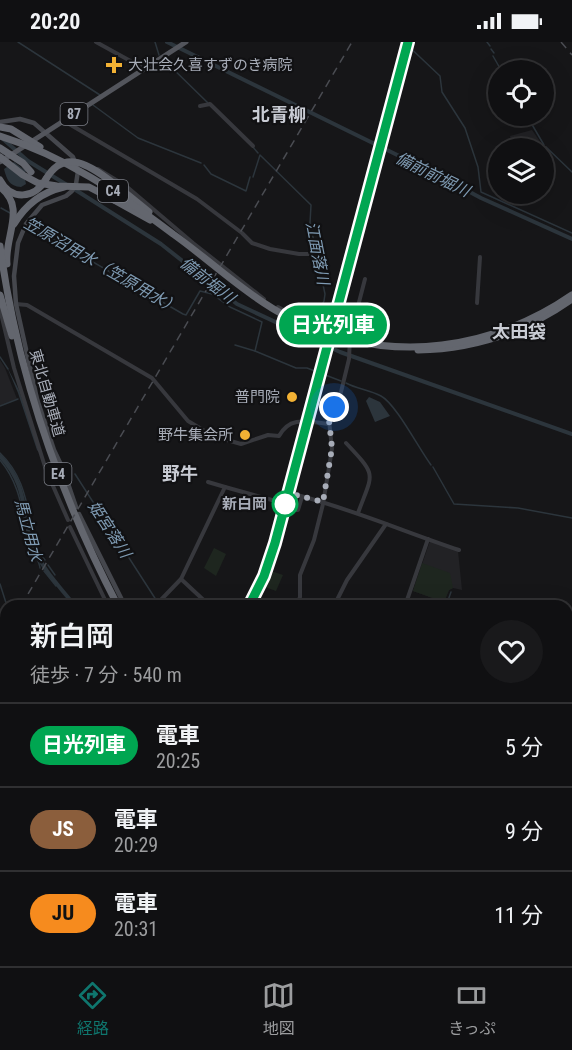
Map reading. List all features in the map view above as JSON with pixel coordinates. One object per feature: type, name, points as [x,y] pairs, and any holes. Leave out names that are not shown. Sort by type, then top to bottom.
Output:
[{"type":"highway","points":[[0,127],[14,131],[81,168],[145,210]]},
{"type":"highway","name":"C4","points":[[0,137],[73,170],[150,220],[276,313],[316,333],[364,346],[396,350],[470,344],[517,329],[545,316],[572,297]]},
{"type":"highway","name":"C4","points":[[0,137],[46,153],[91,177],[140,210],[266,304],[299,322],[345,339],[396,346],[436,346],[483,338],[530,320],[572,297]]},
{"type":"highway","points":[[0,148],[23,163],[31,172],[33,180],[30,190],[22,194],[14,193]]},
{"type":"highway","points":[[0,157],[32,180],[69,189]]},
{"type":"highway","points":[[0,180],[4,187],[14,193],[32,194],[39,189],[58,165],[78,162],[105,177],[200,251],[215,266]]},
{"type":"highway","points":[[14,335],[6,257],[10,231],[15,220],[25,208],[39,197],[84,186],[98,190],[150,220]]},
{"type":"highway","points":[[0,187],[12,201],[15,220]]},
{"type":"highway","name":"東北自動車道","points":[[0,246],[14,335],[37,412],[60,479],[94,560],[115,600]]},
{"type":"highway","name":"東北自動車道","points":[[0,274],[33,414],[80,537],[110,600]]},
{"type":"highway","points":[[0,295],[14,335]]},
{"type":"main road","name":"87","points":[[0,162],[181,46]]},
{"type":"main road","points":[[0,122],[25,120],[35,124],[75,160],[78,171],[76,185],[69,189],[66,196],[38,208],[23,229],[18,243],[14,276],[16,304],[37,399],[76,507]]},
{"type":"main road","points":[[79,514],[122,600]]},
{"type":"street","points":[[96,42],[145,69]]},
{"type":"street","points":[[200,106],[211,104],[253,146]]},
{"type":"street","points":[[64,121],[197,199],[252,243],[299,254],[319,254]]},
{"type":"street","points":[[75,160],[80,160],[115,178],[249,289],[308,323]]},
{"type":"street","points":[[477,303],[480,257]]},
{"type":"street","points":[[299,600],[300,575],[315,540],[323,502],[332,448],[329,424],[349,359],[350,337],[365,279]]},
{"type":"street","points":[[16,304],[27,305],[152,378],[188,421],[213,436],[241,444],[268,435],[279,436],[285,426],[295,422],[329,424]]},
{"type":"street","points":[[0,309],[14,368],[46,470],[68,520]]},
{"type":"street","points":[[346,443],[371,474],[358,513]]},
{"type":"street","points":[[208,482],[272,500]]},
{"type":"street","points":[[161,600],[181,579],[225,487]]},
{"type":"street","points":[[302,497],[358,513],[459,550]]},
{"type":"street","points":[[337,600],[347,580],[386,524]]},
{"type":"street","points":[[70,527],[105,600]]},
{"type":"street","points":[[407,600],[428,539]]},
{"type":"street","points":[[181,579],[204,600]]},
{"type":"shaded area","points":[[532,130],[538,138],[511,138],[510,136]]},
{"type":"shaded area","points":[[14,162],[26,171],[24,175],[26,184],[21,187],[9,182],[4,169]]},
{"type":"shaded area","points":[[0,360],[17,399],[0,406]]},
{"type":"shaded area","points":[[7,367],[19,390],[41,454],[37,450]]},
{"type":"shaded area","points":[[369,397],[380,402],[390,416],[375,422],[366,401]]},
{"type":"shaded area","points":[[430,541],[458,551],[462,590],[453,588],[449,590],[445,600],[413,591]]},
{"type":"shaded area","points":[[214,548],[226,554],[216,576],[204,568]]},
{"type":"shaded area","points":[[422,563],[450,573],[453,588],[449,590],[445,600],[413,591]]},
{"type":"shaded area","points":[[271,571],[283,575],[276,591],[265,587]]},
{"type":"waterway","points":[[18,42],[100,95]]},
{"type":"waterway","points":[[155,42],[159,55]]},
{"type":"waterway","name":"備前前堀川","points":[[167,42],[481,198],[572,239]]},
{"type":"waterway","points":[[404,42],[440,76],[442,92],[465,128],[478,167],[481,192],[572,233]]},
{"type":"waterway","points":[[487,42],[490,46]]},
{"type":"waterway","points":[[491,49],[494,53]]},
{"type":"waterway","points":[[493,56],[495,60]]},
{"type":"waterway","points":[[164,60],[208,103]]},
{"type":"waterway","name":"江面落川","points":[[93,105],[138,138],[201,163]]},
{"type":"waterway","points":[[533,126],[540,138]]},
{"type":"waterway","name":"備前堀川","points":[[3,139],[28,161],[67,185]]},
{"type":"waterway","points":[[252,146],[258,153]]},
{"type":"waterway","name":"江面落川","points":[[253,177],[260,155],[311,205],[310,223],[325,294],[324,301],[313,322]]},
{"type":"waterway","points":[[554,155],[572,172]]},
{"type":"waterway","name":"江面落川","points":[[204,165],[211,174],[246,191],[250,177]]},
{"type":"waterway","name":"備前堀川","points":[[74,189],[161,244],[237,304],[340,352],[572,434]]},
{"type":"waterway","name":"笠原沼用水（笠原用水）","points":[[1,208],[10,213]]},
{"type":"waterway","name":"笠原沼用水（笠原用水）","points":[[29,225],[183,314],[186,315],[200,291],[212,294],[230,307],[262,322],[255,351]]},
{"type":"waterway","name":"江面落川","points":[[303,336],[308,329]]},
{"type":"waterway","name":"笠原沼用水（笠原用水）","points":[[235,345],[296,368],[307,368],[341,381]]},
{"type":"waterway","name":"姫宮落川","points":[[0,357],[8,369]]},
{"type":"waterway","name":"笠原沼用水（笠原用水）","points":[[346,383],[377,394],[387,401],[431,465]]},
{"type":"waterway","points":[[0,406],[18,399]]},
{"type":"waterway","points":[[0,453],[7,460],[21,484],[35,541],[45,560]]},
{"type":"waterway","name":"馬立用水","points":[[0,456],[16,479],[30,537],[38,557],[70,600]]},
{"type":"waterway","name":"馬立用水","points":[[0,460],[17,489],[31,546],[40,568]]},
{"type":"waterway","name":"笠原沼用水（笠原用水）","points":[[433,467],[454,504],[518,508],[572,518]]},
{"type":"waterway","name":"姫宮落川","points":[[75,474],[156,600]]},
{"type":"waterway","points":[[48,565],[55,575]]},
{"type":"waterway","name":"馬立用水","points":[[44,571],[56,586]]},
{"type":"waterway","points":[[0,584],[5,600]]},
{"type":"waterway","points":[[448,600],[451,592]]},
{"type":"railway","points":[[25,600],[352,42]]},
{"type":"railway","points":[[254,600],[273,553],[409,42]]},
{"type":"railway","points":[[561,42],[572,55]]},
{"type":"train","name":"日光列車","points":[[252,600],[270,561],[408,42]]},
{"type":"place","name":"大壮会久喜すずのき病院","points":[[114,65]]},
{"type":"place","name":"普門院","points":[[292,397]]},
{"type":"place","name":"野牛集会所","points":[[245,435]]},
{"type":"place","name":"新白岡","points":[[285,504]]},
{"type":"district","name":"北青柳","points":[[279,115]]},
{"type":"district","name":"太田袋","points":[[519,332]]},
{"type":"district","name":"野牛","points":[[180,474]]},
{"type":"route","points":[[285,504],[292,508],[297,495],[323,502],[332,448],[329,420],[334,407]]}]
